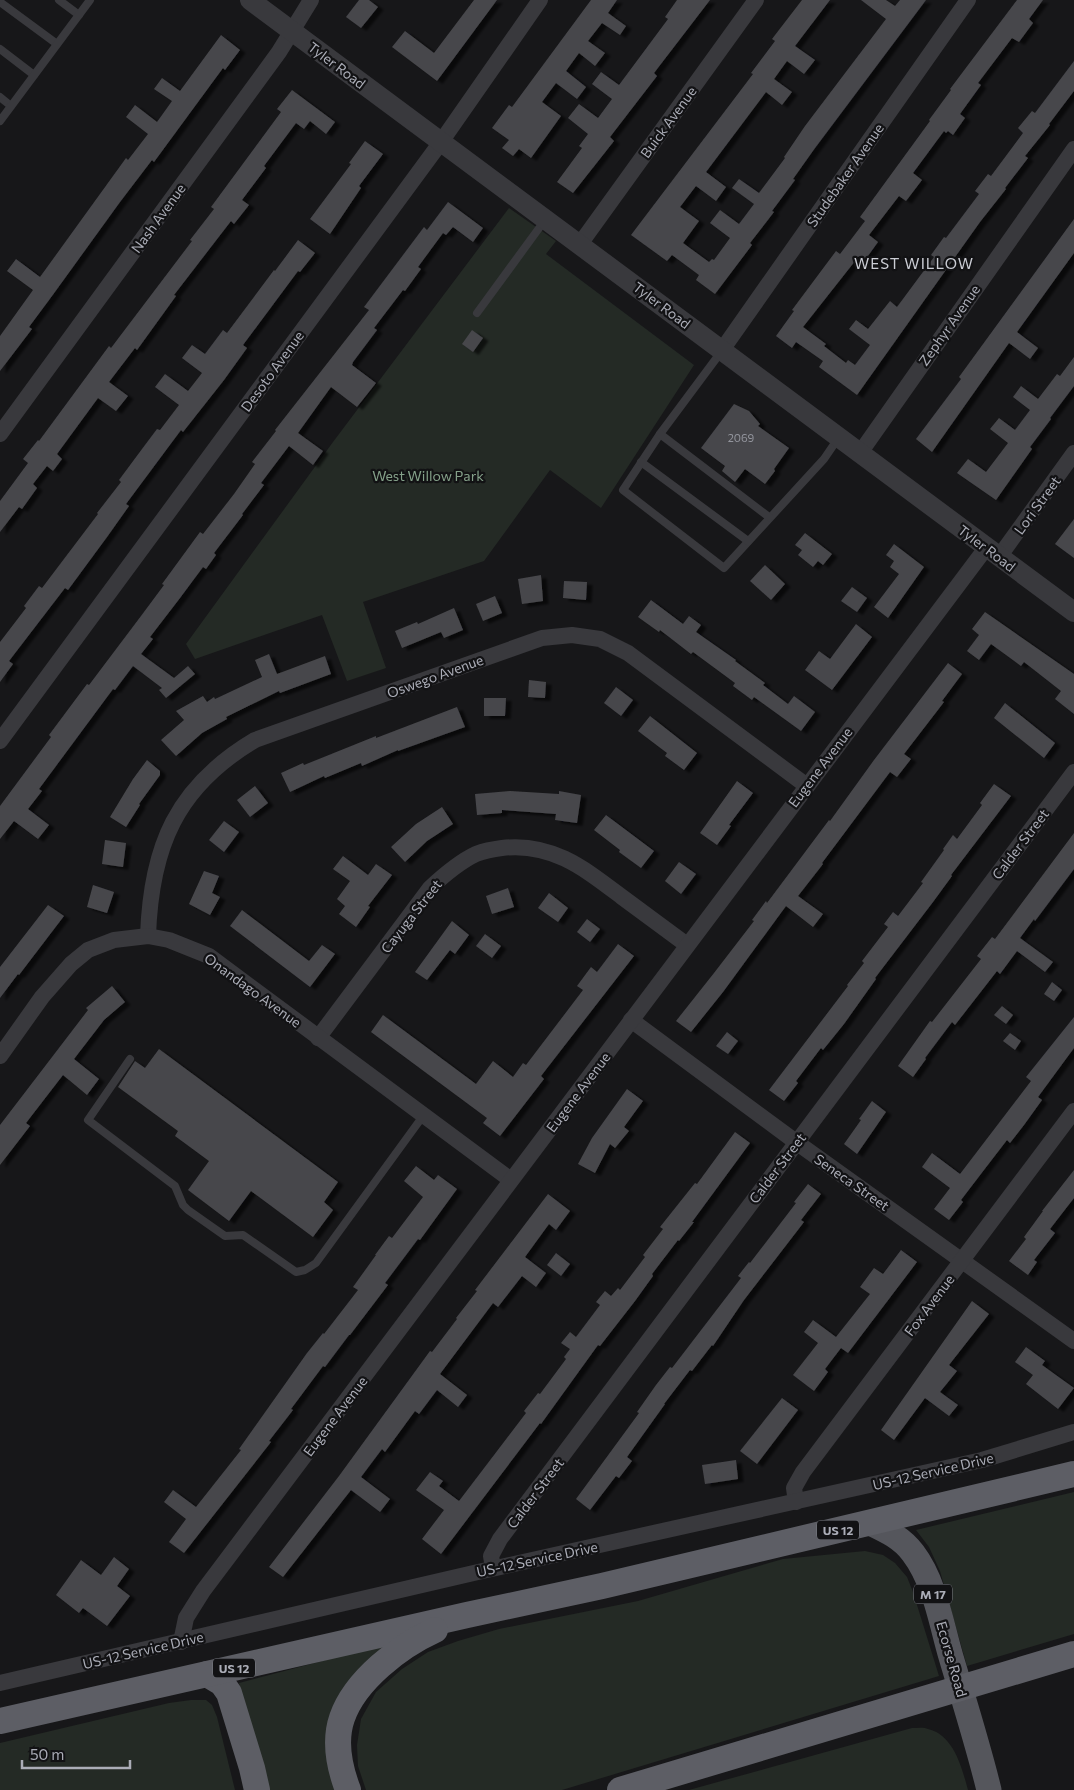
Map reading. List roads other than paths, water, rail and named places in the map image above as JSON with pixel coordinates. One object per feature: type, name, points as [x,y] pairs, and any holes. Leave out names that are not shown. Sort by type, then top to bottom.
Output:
[{"type":"highway","name":"US 12","points":[[0,1721],[602,1586],[1074,1474]]},
{"type":"highway","points":[[348,1790],[342,1773],[339,1738],[342,1718],[353,1698],[369,1676],[389,1658],[418,1638],[467,1615]]},
{"type":"highway","points":[[620,1790],[1074,1654]]},
{"type":"highway","points":[[207,1674],[222,1683],[229,1693],[257,1790]]},
{"type":"main road","name":"Ecorse Road","points":[[870,1523],[891,1532],[902,1540],[922,1567],[934,1598],[989,1789]]},
{"type":"street","name":"Tyler Road","points":[[250,0],[1074,612]]},
{"type":"street","name":"Nash Avenue","points":[[0,434],[278,53],[311,0]]},
{"type":"street","name":"Desoto Avenue","points":[[0,741],[441,142],[540,0]]},
{"type":"street","name":"Buick Avenue","points":[[580,244],[756,0]]},
{"type":"street","name":"Studebaker Avenue","points":[[722,350],[968,0]]},
{"type":"street","name":"Zephyr Avenue","points":[[860,453],[1074,149]]},
{"type":"street","name":"Lori Street","points":[[993,552],[1074,453]]},
{"type":"street","name":"Eugene Avenue","points":[[181,1642],[186,1618],[203,1591],[807,786],[993,552]]},
{"type":"street","name":"Oswego Avenue","points":[[148,936],[152,888],[160,852],[167,834],[193,791],[233,754],[255,740],[542,638],[572,635],[600,639],[628,653],[807,786]]},
{"type":"street","name":"Calder Street","points":[[493,1568],[491,1556],[500,1539],[1074,772]]},
{"type":"street","name":"Cayuga Street","points":[[318,1038],[430,888],[452,868],[476,854],[492,850],[525,847],[542,850],[566,858],[687,945]]},
{"type":"street","name":"Onandago Avenue","points":[[0,1056],[42,997],[71,964],[88,950],[114,940],[148,936],[169,940],[209,956],[511,1180]]},
{"type":"street","name":"Seneca Street","points":[[631,1020],[796,1142],[1074,1341]]},
{"type":"street","name":"Fox Avenue","points":[[796,1502],[794,1493],[796,1482],[1074,1111]]},
{"type":"street","name":"US-12 Service Drive","points":[[0,1683],[493,1568],[982,1460],[1074,1432]]},
{"type":"lane","points":[[59,0],[79,15]]},
{"type":"lane","points":[[0,121],[90,0]]},
{"type":"lane","points":[[0,2],[57,44]]},
{"type":"lane","points":[[0,49],[34,74]]},
{"type":"lane","points":[[0,97],[11,106]]},
{"type":"lane","points":[[477,313],[545,219]]},
{"type":"lane","points":[[722,350],[660,434],[623,490],[724,568],[824,459],[839,438]]},
{"type":"lane","points":[[660,434],[769,517]]},
{"type":"lane","points":[[641,462],[748,541]]},
{"type":"lane","points":[[130,1059],[88,1120],[175,1186],[183,1205],[188,1210],[225,1236],[243,1235],[296,1272],[305,1270],[316,1263],[423,1116]]},
{"type":"district","name":"WEST WILLOW","points":[[914,263]]},
{"type":"park label","name":"West Willow Park","points":[[428,475]]}]
